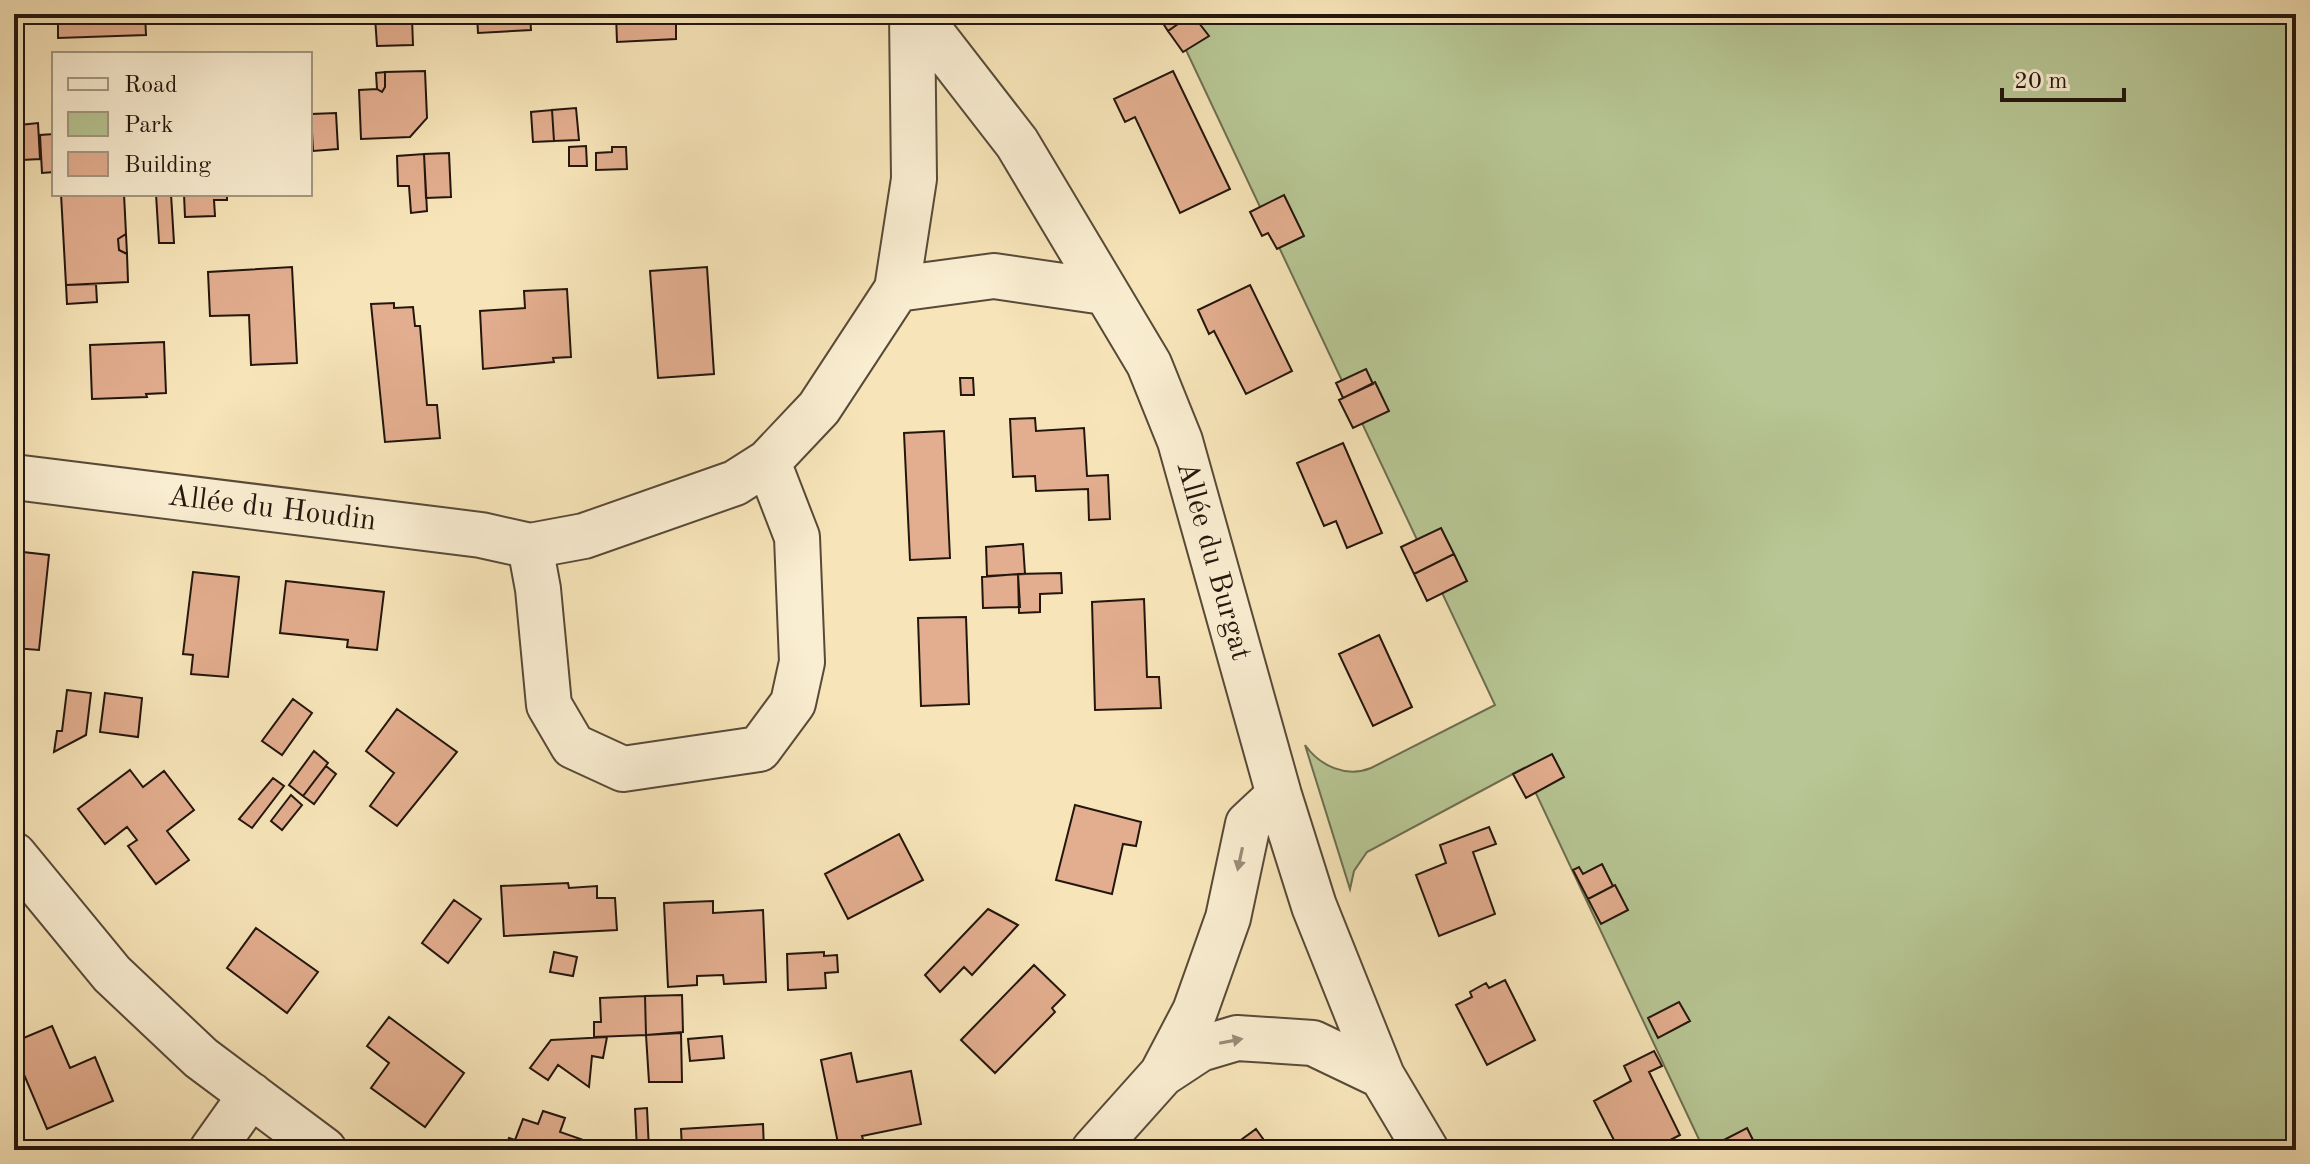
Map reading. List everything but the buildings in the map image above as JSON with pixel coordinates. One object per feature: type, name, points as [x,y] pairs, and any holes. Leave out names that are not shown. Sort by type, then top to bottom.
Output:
[{"type":"street","name":"Allée du Houdin","points":[[14,477],[481,535],[530,546],[584,536],[735,483],[768,462],[819,408],[897,289],[914,179],[915,14]]},
{"type":"street","name":"Allée du Burgat","points":[[915,14],[1017,143],[1149,364],[1180,441],[1279,795],[1314,906],[1382,1076],[1426,1150]]},
{"type":"street","points":[[897,289],[994,276],[1104,292]]},
{"type":"street","points":[[530,546],[538,589],[549,705],[573,746],[623,769],[759,749],[793,703],[802,662],[797,537],[768,462]]},
{"type":"street","points":[[1094,1150],[1162,1074],[1195,1011],[1228,918],[1248,824],[1279,795]]},
{"type":"street","points":[[14,855],[112,974],[201,1058],[324,1150]]},
{"type":"street","points":[[1162,1074],[1200,1049],[1237,1038],[1313,1043],[1382,1076]]},
{"type":"street","points":[[212,1150],[251,1095]]},
{"type":"green space","points":[[1169,14],[2296,14],[2296,1150],[1704,1150],[1524,768],[1367,852],[1354,871],[1350,889],[1305,745],[1318,759],[1334,768],[1362,771],[1495,705]]}]
